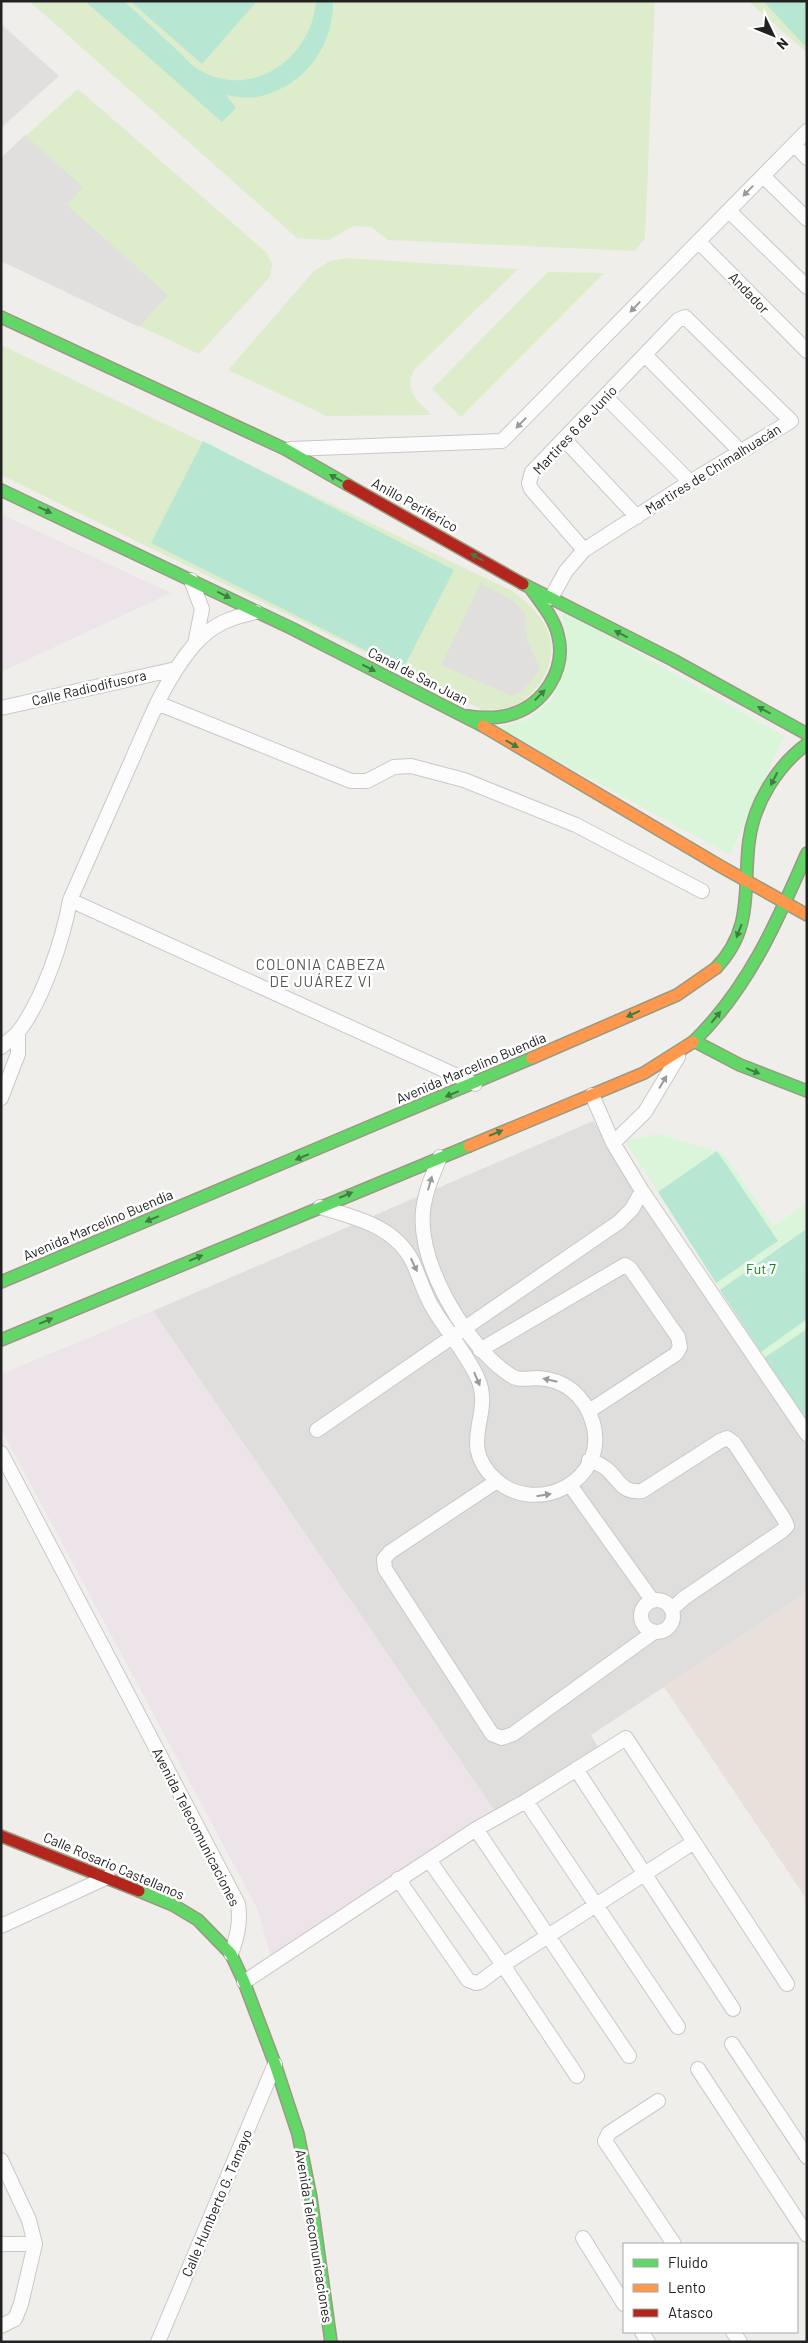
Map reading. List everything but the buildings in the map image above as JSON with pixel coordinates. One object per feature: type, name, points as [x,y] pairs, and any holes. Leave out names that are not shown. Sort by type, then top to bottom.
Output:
[{"type":"main road","name":"Anillo Periférico","points":[[1,317],[285,450],[529,587],[673,660],[807,734]]},
{"type":"main road","name":"Canal de San Juan","points":[[1,490],[259,611],[463,716],[748,883],[807,914]]},
{"type":"main road","points":[[463,716],[490,718],[515,713],[530,706],[552,682],[560,660],[558,636],[547,610],[529,587]]},
{"type":"main road","name":"Avenida Marcelino Buendía","points":[[1,1282],[475,1084],[677,995],[703,979],[722,962],[734,944],[741,927],[748,883],[749,851],[755,822],[775,776],[784,762],[807,744]]},
{"type":"main road","points":[[1,1340],[440,1156],[592,1095],[644,1073],[682,1052],[694,1041],[738,990],[761,954],[807,853]]},
{"type":"main road","points":[[694,1041],[740,1065],[807,1091]]},
{"type":"main road","name":"Calle Rosario Castellanos","points":[[1,1836],[108,1877],[173,1905],[198,1920],[231,1954]]},
{"type":"main road","name":"Avenida Telecomunicaciones","points":[[231,1954],[244,1982],[275,2064],[298,2134],[311,2198],[331,2342]]},
{"type":"street","points":[[285,450],[502,441],[700,242],[807,131]]},
{"type":"street","points":[[794,144],[807,158]]},
{"type":"street","points":[[763,176],[807,219]]},
{"type":"street","points":[[730,210],[807,287]]},
{"type":"street","name":"Andador","points":[[700,242],[804,343]]},
{"type":"street","name":"Martires 6 de Junio","points":[[584,550],[531,489],[532,472],[678,320],[685,317]]},
{"type":"street","name":"Martires de Chimalhuacán","points":[[551,598],[566,571],[584,550],[690,482],[791,421],[685,317]]},
{"type":"street","points":[[645,355],[740,451]]},
{"type":"street","points":[[605,396],[690,482]]},
{"type":"street","points":[[564,439],[637,517]]},
{"type":"street","points":[[191,578],[202,609],[195,644]]},
{"type":"street","points":[[1,1047],[18,1032],[32,1009],[64,933],[70,900],[157,703],[176,669],[195,644],[226,620],[259,611]]},
{"type":"street","name":"Calle Radiodifusora","points":[[1,708],[176,669]]},
{"type":"street","points":[[157,703],[351,781],[367,781],[394,767],[411,766],[464,780],[576,825],[702,891]]},
{"type":"street","points":[[70,900],[475,1084]]},
{"type":"street","points":[[1,1098],[18,1054],[18,1032]]},
{"type":"street","points":[[614,1143],[645,1112],[682,1052]]},
{"type":"street","points":[[592,1095],[614,1143],[642,1191],[807,1434]]},
{"type":"street","points":[[319,1207],[382,1230],[401,1243],[413,1261],[432,1308],[453,1336],[479,1380],[483,1398],[476,1438],[478,1454],[497,1481],[511,1492],[531,1496],[550,1494],[570,1485],[582,1473],[589,1460],[595,1440],[594,1426],[581,1399],[560,1382],[547,1378],[516,1379],[480,1350],[440,1287],[431,1264],[423,1212],[440,1156]]},
{"type":"street","points":[[317,1430],[619,1222],[632,1209],[642,1191]]},
{"type":"street","points":[[480,1350],[625,1266],[630,1268],[678,1337],[680,1347],[676,1354],[588,1411]]},
{"type":"street","points":[[589,1460],[602,1466],[624,1489],[632,1492],[653,1486],[723,1438],[727,1438],[734,1443],[784,1519],[787,1526],[782,1531],[670,1606]]},
{"type":"street","name":"Avenida Telecomunicaciones","points":[[1,1453],[238,1904],[238,1934],[231,1954]]},
{"type":"street","points":[[497,1481],[390,1552],[384,1559],[385,1569],[492,1734],[502,1738],[513,1734],[638,1644],[650,1629]]},
{"type":"street","points":[[570,1485],[643,1588],[649,1602]]},
{"type":"street","points":[[660,1600],[670,1606],[674,1618],[670,1626],[663,1631],[650,1629],[642,1619],[642,1611],[649,1602],[660,1600]]},
{"type":"street","points":[[244,1982],[476,1829],[626,1738],[787,1984]]},
{"type":"street","points":[[576,1769],[733,2009]]},
{"type":"street","points":[[526,1800],[678,2027]]},
{"type":"street","points":[[476,1829],[629,2056]]},
{"type":"street","points":[[398,1879],[468,1980],[476,1983],[694,1842]]},
{"type":"street","points":[[429,1860],[503,1965],[576,2076]]},
{"type":"street","points":[[1,1926],[108,1877]]},
{"type":"street","points":[[732,2044],[807,2157]]},
{"type":"street","name":"Calle Humberto G. Tamayo","points":[[158,2342],[275,2064]]},
{"type":"street","points":[[698,2069],[807,2235]]},
{"type":"street","points":[[658,2101],[609,2133],[605,2141],[673,2243]]},
{"type":"street","points":[[1,2160],[29,2220],[35,2244],[21,2304],[15,2319],[1,2326]]},
{"type":"street","points":[[583,2238],[623,2302]]},
{"type":"street","points":[[1,2244],[35,2244]]},
{"type":"shaded area","points":[[1,24],[59,76],[1,128]]},
{"type":"shaded area","points":[[25,135],[83,187],[67,205],[168,295],[139,327],[1,261],[1,158]]},
{"type":"shaded area","points":[[1,514],[171,593],[1,672]]},
{"type":"shaded area","points":[[481,583],[515,602],[525,614],[527,640],[540,669],[523,691],[512,696],[441,665]]},
{"type":"shaded area","points":[[593,1121],[807,1443],[807,1593],[591,1735],[598,1747],[496,1813],[153,1311]]},
{"type":"shaded area","points":[[153,1311],[496,1813],[271,1957],[257,1908],[1,1429],[1,1374]]},
{"type":"shaded area","points":[[807,1593],[807,1900],[664,1687]]},
{"type":"green space","points":[[29,1],[655,1],[645,238],[635,251],[388,240],[371,227],[353,226],[329,240],[297,238]]},
{"type":"green space","points":[[85,1],[124,1],[198,69],[221,79],[241,80],[260,76],[277,68],[292,55],[304,40],[312,21],[316,1],[333,1],[332,17],[322,48],[303,73],[291,83],[261,96],[248,98],[226,95],[236,108],[222,122]]},
{"type":"green space","points":[[130,1],[257,1],[202,64]]},
{"type":"green space","points":[[748,1],[807,1],[807,53]]},
{"type":"green space","points":[[766,1],[807,1],[807,48],[765,3]]},
{"type":"green space","points":[[78,89],[267,253],[272,264],[270,277],[199,354],[1,261],[1,158]]},
{"type":"green space","points":[[347,258],[518,269],[414,370],[410,384],[411,390],[417,400],[432,415],[327,416],[228,370],[314,271],[330,261]]},
{"type":"green space","points":[[548,272],[604,273],[461,417],[432,389]]},
{"type":"green space","points":[[1,345],[514,592],[540,617],[550,639],[549,664],[538,687],[519,703],[504,709],[483,710],[1,475]]},
{"type":"green space","points":[[203,441],[454,570],[403,669],[151,543]]},
{"type":"green space","points":[[562,610],[784,736],[730,855],[496,727],[527,720],[553,699],[567,640]]},
{"type":"green space","name":"Fut 7","points":[[658,1134],[723,1153],[774,1226],[807,1203],[805,1421],[625,1141]]},
{"type":"green space","points":[[717,1151],[778,1241],[716,1283],[658,1192]]},
{"type":"green space","points":[[805,1230],[807,1319],[761,1352],[720,1290]]},
{"type":"green space","points":[[807,1329],[807,1420],[805,1421],[764,1358]]},
{"type":"traffic: fast","points":[[1,317],[285,449],[348,485]]},
{"type":"traffic: fast","points":[[1,490],[291,628],[483,726]]},
{"type":"traffic: fast","points":[[523,584],[673,660],[807,734]]},
{"type":"traffic: fast","points":[[467,716],[483,718],[509,715],[532,704],[550,685],[559,661],[558,635],[543,605],[531,589]]},
{"type":"traffic: fast","points":[[716,968],[728,953],[742,923],[749,841],[756,813],[777,774],[807,744]]},
{"type":"traffic: fast","points":[[693,1042],[730,1000],[759,954],[807,853]]},
{"type":"traffic: fast","points":[[694,1041],[740,1065],[807,1091]]},
{"type":"traffic: fast","points":[[1,1282],[532,1058]]},
{"type":"traffic: fast","points":[[1,1340],[469,1146]]},
{"type":"traffic: fast","points":[[139,1891],[173,1905],[198,1920],[231,1954],[244,1982],[275,2064],[298,2134],[311,2198],[331,2342]]},
{"type":"traffic: slow","points":[[483,726],[720,866],[807,915]]},
{"type":"traffic: slow","points":[[532,1058],[677,995],[716,968]]},
{"type":"traffic: slow","points":[[469,1146],[644,1073],[693,1042]]},
{"type":"traffic: jam","points":[[348,485],[523,584]]},
{"type":"traffic: jam","points":[[1,1836],[139,1891]]},
{"type":"district","name":"COLONIA CABEZA DE JUÁREZ VI","points":[[321,974]]}]
